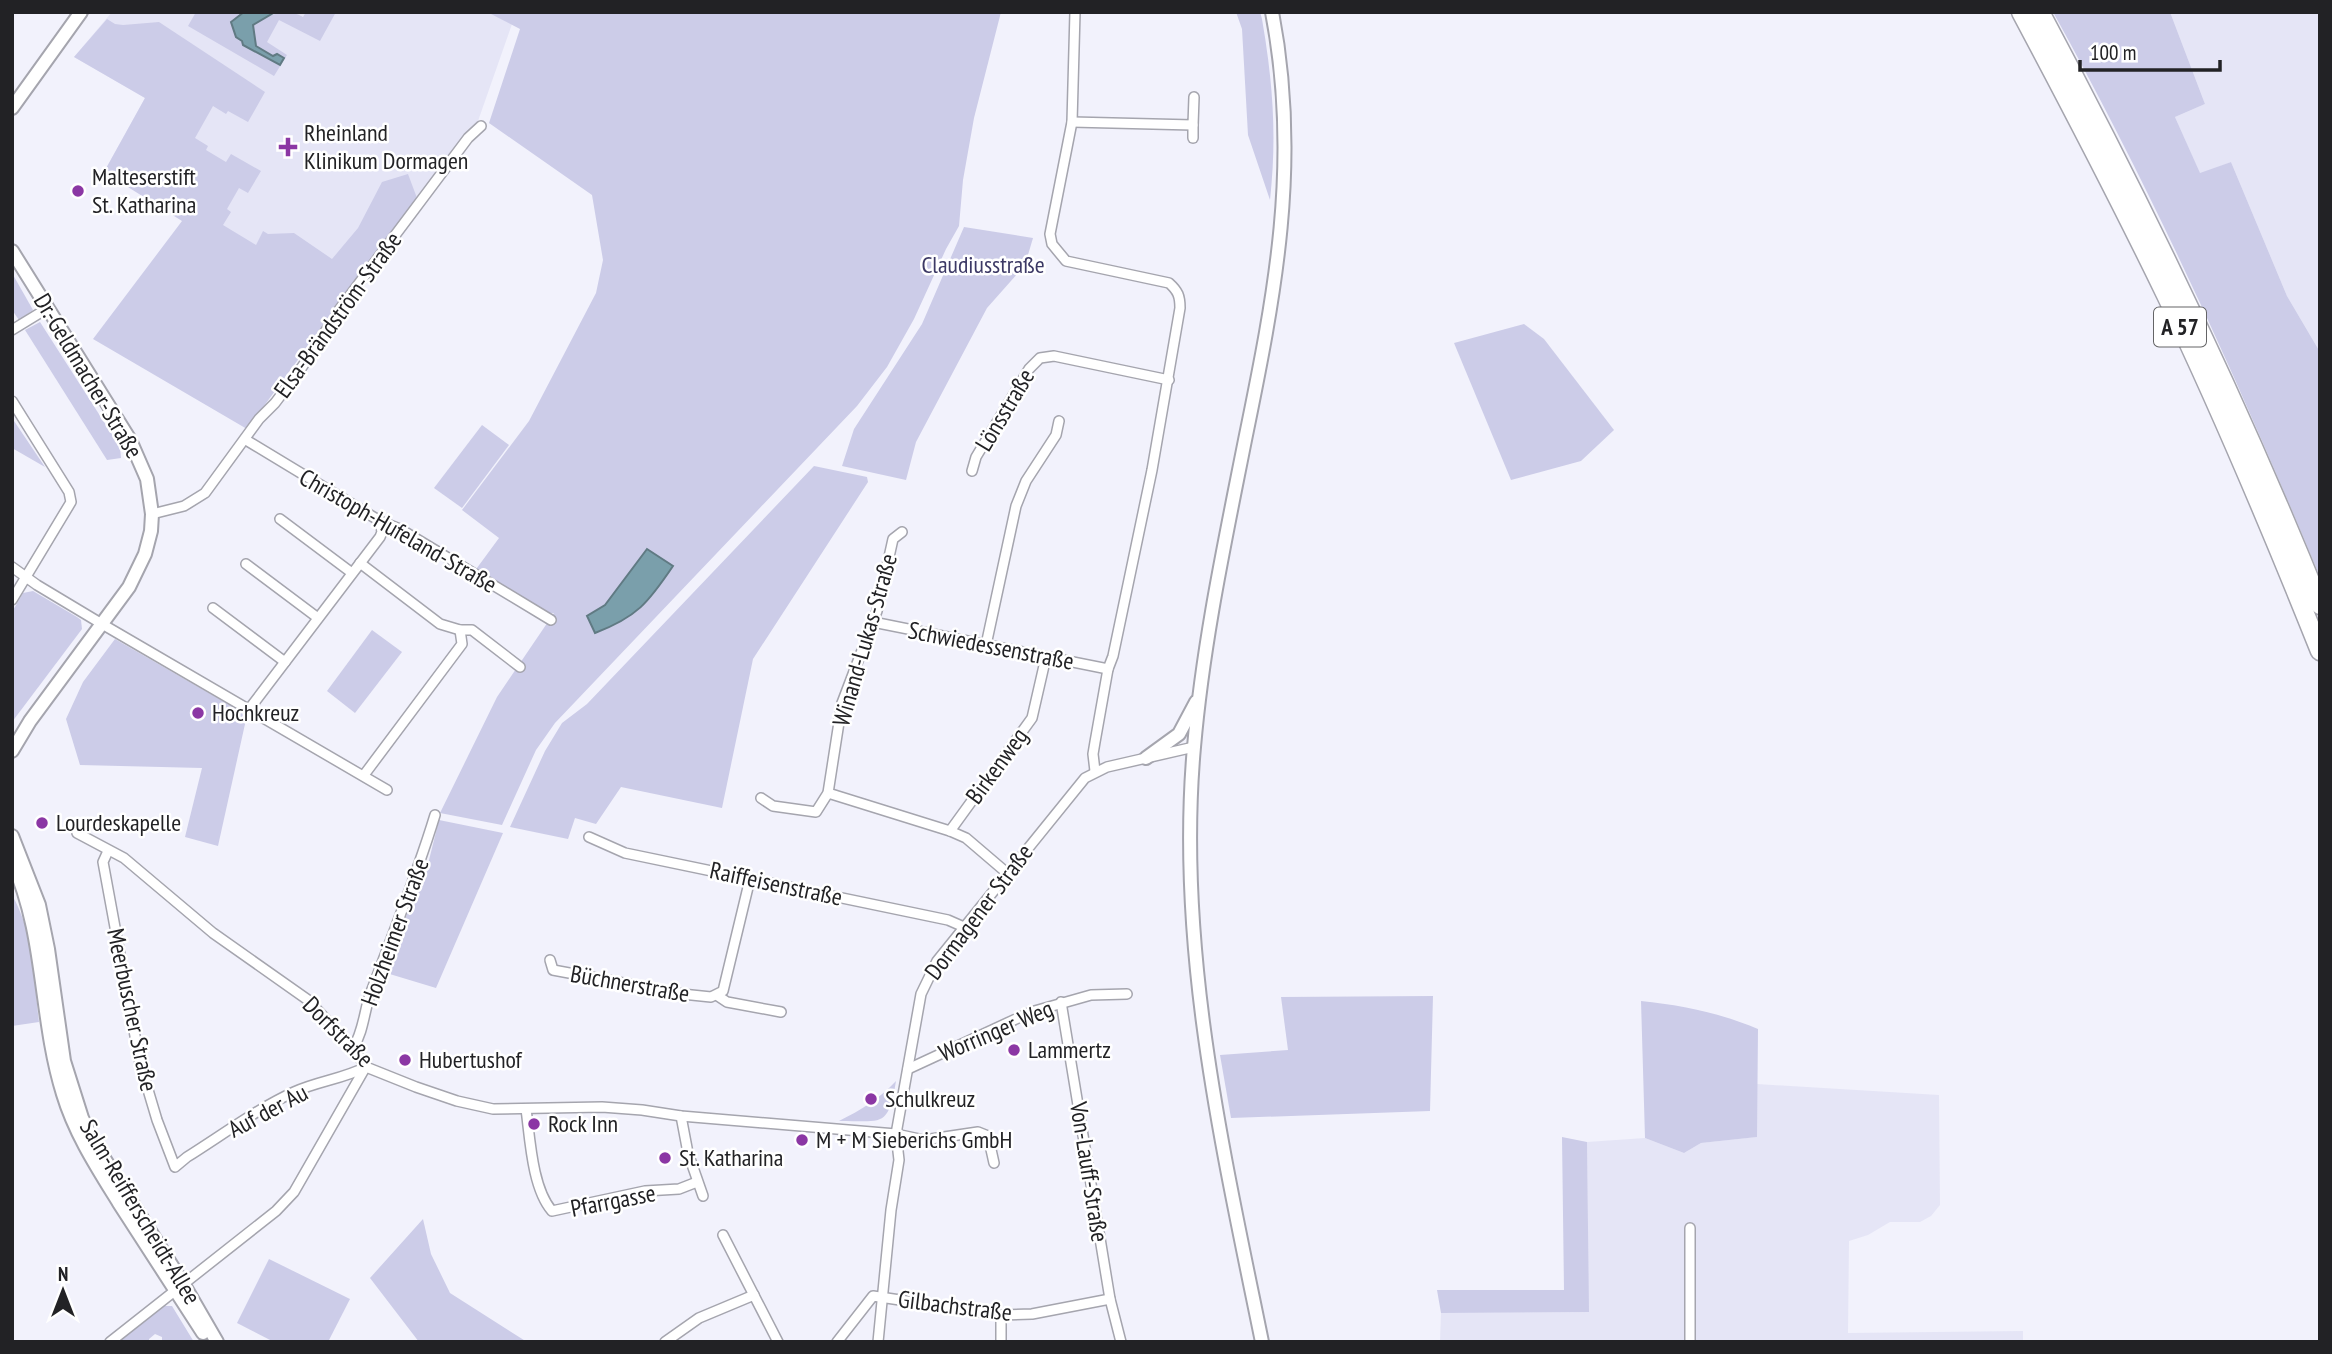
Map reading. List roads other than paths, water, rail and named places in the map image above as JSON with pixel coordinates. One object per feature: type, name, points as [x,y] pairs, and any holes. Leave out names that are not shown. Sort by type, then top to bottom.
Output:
[{"type":"highway","name":"A 57","points":[[2021,12],[2166,296],[2242,462],[2320,651]]},
{"type":"highway","name":"A 57","points":[[2040,12],[2100,124],[2179,284],[2261,463],[2320,606]]},
{"type":"street","points":[[12,107],[81,12]]},
{"type":"street","points":[[1074,12],[1072,122],[1051,234],[1052,244],[1066,261],[1169,283],[1180,297],[1169,380],[1130,577],[1108,669],[1093,754],[1095,771]]},
{"type":"street","points":[[1262,1342],[1223,1141],[1199,994],[1190,853],[1194,747],[1200,696],[1223,549],[1265,346],[1281,240],[1286,172],[1286,120],[1280,56],[1272,12]]},
{"type":"street","points":[[1193,138],[1194,97]]},
{"type":"street","points":[[1072,122],[1193,125]]},
{"type":"street","name":"Elsa-Brändström-Straße","points":[[152,514],[184,506],[205,493],[259,419],[302,368],[327,329],[338,321],[339,310],[468,138],[481,125]]},
{"type":"street","name":"Dr.-Geldmacher-Straße","points":[[12,251],[130,440],[146,479],[152,514],[148,544],[137,572],[30,721],[12,751]]},
{"type":"street","points":[[12,330],[48,308]]},
{"type":"street","name":"Lönsstraße","points":[[972,471],[976,457],[1029,369],[1040,358],[1054,356],[1169,380]]},
{"type":"street","points":[[12,401],[71,497],[71,502],[12,600]]},
{"type":"street","points":[[986,645],[1016,506],[1026,481],[1056,435],[1059,421]]},
{"type":"street","name":"Christoph-Hufeland-Straße","points":[[246,440],[551,620]]},
{"type":"street","points":[[280,519],[352,573]]},
{"type":"street","points":[[250,708],[380,537],[380,521]]},
{"type":"street","name":"Winand-Lukas-Straße","points":[[828,793],[842,703],[873,622],[893,539],[902,532]]},
{"type":"street","points":[[359,563],[440,624],[460,630],[472,630],[520,667]]},
{"type":"street","points":[[246,564],[318,618]]},
{"type":"street","points":[[12,567],[102,624],[387,790]]},
{"type":"street","points":[[213,608],[285,662]]},
{"type":"street","name":"Schwiedessenstraße","points":[[873,622],[1108,669]]},
{"type":"street","points":[[364,775],[462,644],[460,630]]},
{"type":"street","name":"Birkenweg","points":[[950,831],[1032,718],[1046,657]]},
{"type":"street","points":[[1146,758],[1179,734],[1200,696]]},
{"type":"street","name":"Dr.-Geldmacher-Straße","points":[[12,738],[30,721]]},
{"type":"street","name":"Dormagener Straße","points":[[878,1342],[891,1210],[899,1160],[896,1134],[920,994],[937,961],[1077,786],[1095,771],[1194,747]]},
{"type":"street","points":[[761,798],[773,806],[816,812],[828,793],[966,838],[1007,873]]},
{"type":"street","name":"Holzheimer Straße","points":[[353,1048],[359,1038],[369,996],[419,869],[435,815]]},
{"type":"street","name":"Dorfstraße","points":[[77,833],[132,864],[213,933],[308,1000],[353,1048],[366,1067],[457,1101],[493,1109],[602,1107],[642,1110],[681,1116],[896,1134],[924,1140],[983,1132],[988,1136],[994,1164]]},
{"type":"street","name":"Salm-Reifferscheidt-Allee","points":[[12,836],[39,905],[64,1061],[77,1105],[102,1155],[180,1288],[208,1342]]},
{"type":"street","name":"Raiffeisenstraße","points":[[589,837],[625,853],[948,920],[964,927]]},
{"type":"street","name":"Meerbuscher Straße","points":[[108,851],[103,862],[141,1063],[157,1120],[176,1167]]},
{"type":"street","name":"Salm-Reifferscheidt-Allee","points":[[12,860],[30,909],[39,949],[55,1063],[66,1105],[82,1141],[103,1177],[217,1342]]},
{"type":"street","name":"Büchnerstraße","points":[[550,960],[553,970],[576,975],[682,994],[718,996],[723,991],[750,879]]},
{"type":"street","name":"Worringer Weg","points":[[908,1069],[1031,1012],[1060,1002],[1091,995],[1127,994]]},
{"type":"street","name":"Büchnerstraße","points":[[718,996],[727,1002],[781,1012]]},
{"type":"street","name":"Von-Lauff-Straße","points":[[1060,1002],[1110,1299],[1121,1342]]},
{"type":"street","points":[[110,1342],[258,1227],[294,1192],[366,1067]]},
{"type":"street","name":"Auf der Au","points":[[176,1167],[187,1157],[270,1104],[298,1090],[348,1076],[366,1067]]},
{"type":"street","name":"Pfarrgasse","points":[[526,1109],[537,1175],[545,1204],[552,1212],[645,1191],[679,1189],[696,1182]]},
{"type":"street","points":[[681,1116],[696,1182],[703,1196]]},
{"type":"street","points":[[1689,1228],[1690,1342]]},
{"type":"street","points":[[723,1235],[778,1342]]},
{"type":"street","points":[[665,1342],[699,1318],[754,1295]]},
{"type":"street","points":[[837,1342],[873,1296],[882,1298]]},
{"type":"street","name":"Gilbachstraße","points":[[882,1298],[1001,1315],[1032,1314],[1110,1299]]},
{"type":"street","points":[[1001,1315],[1001,1342]]},
{"type":"place","name":"Rheinland Klinikum Dormagen","points":[[288,147]]},
{"type":"place","name":"Malteserstift St. Katharina","points":[[78,191]]},
{"type":"place","name":"Hochkreuz","points":[[198,713]]},
{"type":"place","name":"Lourdeskapelle","points":[[42,823]]},
{"type":"place","name":"Lammertz","points":[[1014,1050]]},
{"type":"place","name":"Hubertushof","points":[[405,1060]]},
{"type":"place","name":"Schulkreuz","points":[[871,1099]]},
{"type":"place","name":"Rock Inn","points":[[534,1124]]},
{"type":"place","name":"M + M Sieberichs GmbH","points":[[802,1140]]},
{"type":"place","name":"St. Katharina","points":[[665,1158]]},
{"type":"park label","name":"Claudiusstraße","points":[[983,265]]}]
